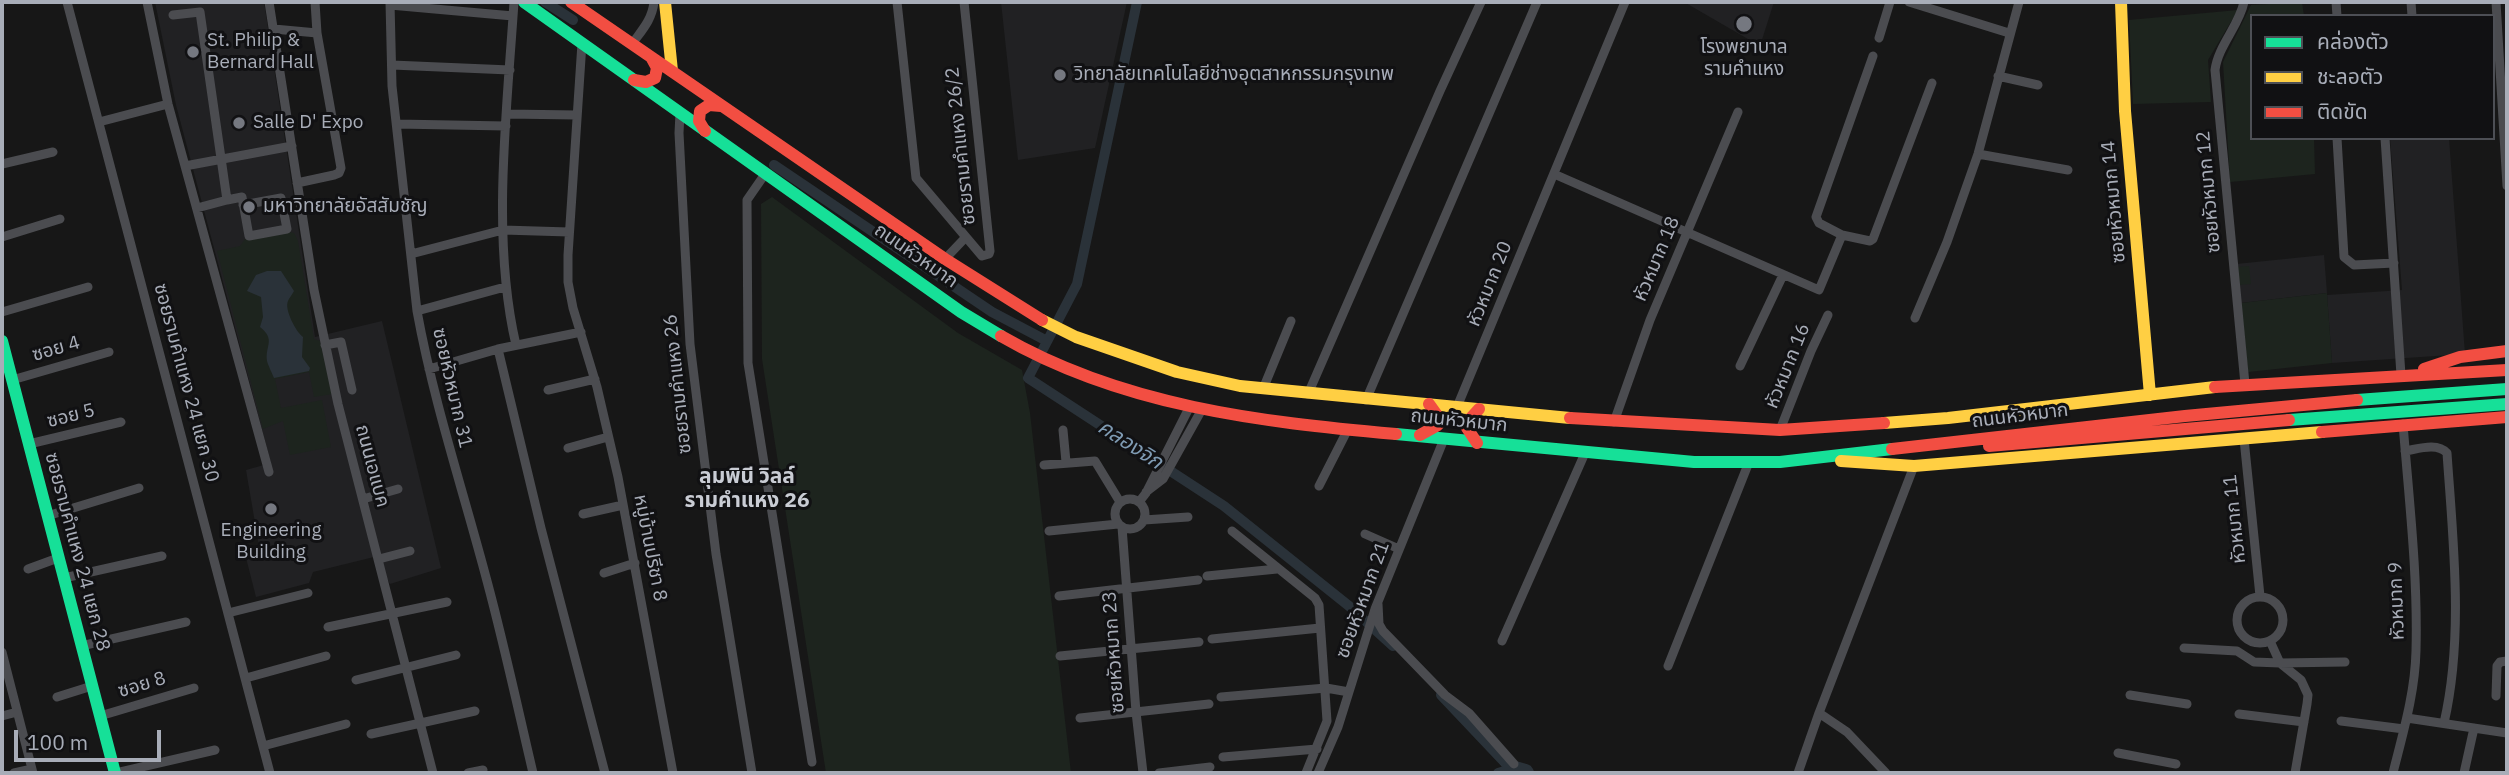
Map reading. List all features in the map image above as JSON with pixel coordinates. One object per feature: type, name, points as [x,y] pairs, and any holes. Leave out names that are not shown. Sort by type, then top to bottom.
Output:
[{"type":"main road","name":"ถนนหัวหมาก","points":[[524,2],[961,312],[999,335],[1063,367],[1103,382],[1195,409],[1285,424],[1477,443],[1693,461],[1749,462],[1825,460],[1865,452],[2185,416],[2507,389]]},
{"type":"main road","name":"ถนนหัวหมาก","points":[[572,2],[1011,302],[1076,337],[1106,348],[1177,372],[1263,389],[1614,422],[1709,429],[1780,430],[1936,419],[2245,384],[2507,370]]},
{"type":"main road","points":[[665,2],[672,71]]},
{"type":"main road","name":"ซอยหัวหมาก 14","points":[[2121,4],[2125,111],[2150,395]]},
{"type":"main road","points":[[634,80],[646,82],[654,78],[657,68],[651,57]]},
{"type":"main road","points":[[705,131],[699,121],[700,111],[709,105],[723,106]]},
{"type":"main road","name":"ซอยรามคำแหง 24 แยก 28","points":[[2,341],[115,773]]},
{"type":"main road","points":[[2404,375],[2460,357],[2507,351]]},
{"type":"main road","points":[[1419,436],[1438,425],[1439,418],[1429,404]]},
{"type":"main road","points":[[1944,444],[2021,445],[2289,420],[2507,404]]},
{"type":"main road","points":[[1477,443],[1467,428],[1469,420],[1479,409]]},
{"type":"main road","points":[[1825,460],[1914,466],[2507,417]]},
{"type":"street","name":"ซอยรามคำแหง 24 แยก 30","points":[[67,2],[270,773]]},
{"type":"street","points":[[147,2],[168,104],[269,472]]},
{"type":"street","name":"ถนนเอแบค","points":[[269,2],[325,345],[433,773]]},
{"type":"street","points":[[297,183],[334,175],[339,173],[341,168],[317,33],[315,2]]},
{"type":"street","points":[[514,2],[503,230],[505,287],[516,345]]},
{"type":"street","points":[[632,44],[653,14],[654,2]]},
{"type":"street","points":[[897,2],[916,178],[965,238],[945,259]]},
{"type":"street","name":"ซอยรามคำแหง 26/2","points":[[964,2],[989,254],[979,255],[965,238]]},
{"type":"street","points":[[1308,394],[1481,2]]},
{"type":"street","points":[[1366,400],[1537,2]]},
{"type":"street","name":"หัวหมาก 20","points":[[1457,407],[1625,2]]},
{"type":"street","points":[[1879,38],[1890,2]]},
{"type":"street","points":[[1909,2],[2009,33]]},
{"type":"street","points":[[1915,318],[1947,242],[1978,154],[2019,2]]},
{"type":"street","name":"ซอยหัวหมาก 12","points":[[2244,2],[2216,61],[2215,70],[2245,384]]},
{"type":"street","points":[[2496,2],[2507,186]]},
{"type":"street","points":[[390,3],[513,16]]},
{"type":"street","name":"ซอยหัวหมาก 31","points":[[390,3],[397,124],[417,311],[444,434],[487,581],[533,773]]},
{"type":"street","points":[[173,15],[200,12],[227,200]]},
{"type":"street","points":[[274,29],[317,33]]},
{"type":"street","name":"หมู่บ้านปรีชา 8","points":[[582,43],[568,282],[618,477],[673,773]]},
{"type":"street","points":[[1873,56],[1816,217],[1819,223],[1842,235],[1865,241],[1874,239],[1932,83]]},
{"type":"street","points":[[392,65],[510,70]]},
{"type":"street","points":[[1998,76],[2038,85]]},
{"type":"street","points":[[99,122],[168,104]]},
{"type":"street","name":"หัวหมาก 18","points":[[1614,422],[1650,320],[1738,111]]},
{"type":"street","name":"ซอยรามคำแหง 26","points":[[680,113],[679,144],[690,344],[716,554],[751,773]]},
{"type":"street","points":[[507,114],[577,115]]},
{"type":"street","points":[[397,124],[506,126]]},
{"type":"street","points":[[2337,140],[2344,257],[2354,265],[2395,263]]},
{"type":"street","points":[[2385,140],[2404,375]]},
{"type":"street","points":[[185,166],[292,146]]},
{"type":"street","points":[[2,164],[52,152]]},
{"type":"street","points":[[1978,154],[2067,170]]},
{"type":"street","points":[[765,174],[747,200],[748,363],[812,762]]},
{"type":"street","points":[[1554,174],[1819,290],[1842,235]]},
{"type":"street","points":[[197,208],[242,197],[243,205],[249,236],[287,229],[281,198],[243,205]]},
{"type":"street","points":[[2,237],[60,219]]},
{"type":"street","points":[[411,254],[503,230],[569,232]]},
{"type":"street","points":[[1740,366],[1783,275]]},
{"type":"street","points":[[417,311],[505,287]]},
{"type":"street","points":[[2,312],[88,288]]},
{"type":"street","name":"หัวหมาก 16","points":[[1780,430],[1828,315]]},
{"type":"street","points":[[1263,389],[1292,321]]},
{"type":"street","points":[[429,369],[498,349],[582,332]]},
{"type":"street","points":[[325,345],[341,342],[352,390]]},
{"type":"street","points":[[498,349],[541,528],[605,773]]},
{"type":"street","name":"ซอย 4","points":[[12,380],[109,352]]},
{"type":"street","points":[[548,390],[595,379]]},
{"type":"street","points":[[1146,493],[1173,440],[1195,409]]},
{"type":"street","points":[[1139,502],[1163,479],[1183,445],[1195,409]]},
{"type":"street","name":"ซอย 5","points":[[29,444],[121,422]]},
{"type":"street","name":"หัวหมาก 9","points":[[2393,773],[2407,718],[2416,652],[2403,424]]},
{"type":"street","points":[[1063,430],[1066,462]]},
{"type":"street","points":[[1319,486],[1347,430]]},
{"type":"street","points":[[568,448],[608,437]]},
{"type":"street","name":"ซอยหัวหมาก 21","points":[[1318,773],[1338,727],[1376,605],[1444,439]]},
{"type":"street","name":"หัวหมาก 11","points":[[2244,439],[2260,596]]},
{"type":"street","points":[[2405,451],[2436,447],[2447,453],[2456,652],[2451,695],[2444,723]]},
{"type":"street","points":[[1502,641],[1585,453]]},
{"type":"street","points":[[1044,465],[1095,461],[1120,502],[1129,499],[1139,502],[1145,510],[1144,520],[1137,528],[1120,526],[1049,531]]},
{"type":"street","points":[[1668,666],[1749,462]]},
{"type":"street","points":[[1798,773],[1914,466]]},
{"type":"street","points":[[47,516],[139,488]]},
{"type":"street","points":[[363,499],[398,489]]},
{"type":"street","name":"ซอยหัวหมาก 23","points":[[1120,502],[1115,510],[1120,526],[1127,587],[1143,773]]},
{"type":"street","points":[[583,514],[623,505]]},
{"type":"street","points":[[1144,520],[1188,517]]},
{"type":"street","points":[[1232,531],[1315,598],[1319,605],[1327,721],[1306,773]]},
{"type":"street","points":[[1366,534],[1399,549]]},
{"type":"street","points":[[379,559],[410,551]]},
{"type":"street","points":[[64,578],[162,556]]},
{"type":"street","points":[[28,569],[58,558]]},
{"type":"street","points":[[604,573],[635,563]]},
{"type":"street","points":[[1059,596],[1278,569]]},
{"type":"street","points":[[229,613],[308,593]]},
{"type":"street","points":[[2260,596],[2274,601],[2283,614],[2282,630],[2270,641],[2255,643],[2248,640],[2242,635],[2237,622],[2241,607],[2260,596]]},
{"type":"street","points":[[328,627],[447,602]]},
{"type":"street","points":[[1376,605],[1383,631],[1445,695],[1469,713],[1514,764]]},
{"type":"street","points":[[81,646],[186,622]]},
{"type":"street","points":[[1212,639],[1320,628]]},
{"type":"street","points":[[2270,641],[2280,663],[2301,680],[2308,695],[2295,773]]},
{"type":"street","points":[[1060,656],[1199,642]]},
{"type":"street","points":[[2183,648],[2237,651],[2254,662],[2345,662]]},
{"type":"street","points":[[356,680],[456,655]]},
{"type":"street","points":[[2,656],[33,771],[14,773]]},
{"type":"street","points":[[246,678],[326,656]]},
{"type":"street","points":[[2496,696],[2497,666],[2500,662],[2507,661]]},
{"type":"street","points":[[57,697],[92,686]]},
{"type":"street","name":"ซอย 8","points":[[100,716],[194,688]]},
{"type":"street","points":[[1221,697],[1326,688],[1349,692]]},
{"type":"street","points":[[2130,695],[2187,704]]},
{"type":"street","points":[[1080,718],[1209,704]]},
{"type":"street","points":[[372,734],[475,711]]},
{"type":"street","points":[[2,716],[17,712]]},
{"type":"street","points":[[1819,713],[1847,732],[1886,773]]},
{"type":"street","points":[[2239,714],[2304,722]]},
{"type":"street","points":[[2407,718],[2507,733]]},
{"type":"street","points":[[2341,721],[2404,729]]},
{"type":"street","points":[[263,746],[346,724]]},
{"type":"street","points":[[2464,773],[2474,728]]},
{"type":"street","points":[[1223,757],[1317,749]]},
{"type":"street","points":[[115,773],[215,750]]},
{"type":"street","points":[[2118,753],[2176,764]]},
{"type":"street","points":[[1159,773],[1210,767]]},
{"type":"street","points":[[468,773],[483,770]]},
{"type":"shaded area","name":"มหาวิทยาลัยอัสสัมชัญ","points":[[155,2],[264,2],[315,337],[382,321],[441,568],[390,584],[374,557],[313,572],[309,583],[256,597],[244,550],[259,546],[246,470],[271,463],[176,105]]},
{"type":"shaded area","name":"วิทยาลัยเทคโนโลยีช่างอุตสาหกรรมกรุงเทพ","points":[[1001,2],[1127,2],[1095,148],[1018,160]]},
{"type":"shaded area","name":"โรงพยาบาล รามคำแหง","points":[[1684,2],[1774,2],[1760,46]]},
{"type":"shaded area","points":[[2302,2],[2304,14],[2250,14],[2250,140],[2314,140],[2315,174],[2230,182],[2223,62],[2251,5]]},
{"type":"shaded area","points":[[2238,10],[2208,60],[2211,102],[2133,104],[2129,20]]},
{"type":"shaded area","points":[[2390,140],[2449,140],[2465,354],[2332,363],[2327,295],[2402,290]]},
{"type":"shaded area","points":[[772,197],[958,333],[1022,370],[1030,413],[1071,773],[826,773],[762,359],[761,204]]},
{"type":"shaded area","points":[[294,233],[298,241],[314,339],[320,341],[332,394],[314,397],[309,372],[275,379],[281,408],[322,400],[331,447],[290,455],[283,421],[263,429],[217,251],[240,246],[245,239]]},
{"type":"shaded area","points":[[2324,255],[2327,293],[2241,303],[2236,264]]},
{"type":"shaded area","points":[[2249,266],[2251,284],[2239,285],[2237,267]]},
{"type":"shaded area","points":[[267,271],[281,271],[294,291],[287,305],[294,326],[303,337],[302,357],[310,368],[309,371],[274,378],[269,367],[269,339],[260,327],[263,317],[261,297],[247,291],[256,275]]},
{"type":"shaded area","points":[[2327,293],[2332,363],[2248,372],[2241,303]]},
{"type":"waterway","points":[[545,2],[573,20]]},
{"type":"waterway","name":"คลองจิก","points":[[1137,2],[1077,284],[1028,378],[1224,506],[1349,606],[1393,646]]},
{"type":"waterway","points":[[774,165],[992,312],[1047,341]]},
{"type":"waterway","name":"คลองจิก","points":[[1441,695],[1511,769],[1498,773]]},
{"type":"waterway","name":"คลองจิก","points":[[1511,769],[1525,773]]},
{"type":"traffic: fast","points":[[524,2],[961,312],[1001,336]]},
{"type":"traffic: fast","points":[[2,341],[115,773]]},
{"type":"traffic: fast","points":[[2357,400],[2507,389]]},
{"type":"traffic: fast","points":[[2289,420],[2507,404]]},
{"type":"traffic: fast","points":[[1396,434],[1694,462],[1780,462],[1892,449]]},
{"type":"traffic: slow","points":[[665,2],[672,71]]},
{"type":"traffic: slow","points":[[2121,2],[2125,111],[2150,395]]},
{"type":"traffic: slow","points":[[1042,320],[1076,337],[1177,372],[1240,386],[1570,418]]},
{"type":"traffic: slow","points":[[1884,423],[2215,387]]},
{"type":"traffic: slow","points":[[1841,461],[1914,466],[2322,432]]},
{"type":"traffic: jam","points":[[571,2],[945,259],[1042,320]]},
{"type":"traffic: jam","points":[[634,80],[646,82],[655,78],[657,68],[651,57]]},
{"type":"traffic: jam","points":[[705,131],[699,121],[700,111],[709,105],[721,106]]},
{"type":"traffic: jam","points":[[1001,336],[1047,360],[1143,395],[1243,416],[1396,434]]},
{"type":"traffic: jam","points":[[2424,369],[2460,357],[2507,351]]},
{"type":"traffic: jam","points":[[2215,387],[2507,370]]},
{"type":"traffic: jam","points":[[1892,449],[2185,416],[2357,400]]},
{"type":"traffic: jam","points":[[1420,435],[1438,425],[1439,418],[1429,404]]},
{"type":"traffic: jam","points":[[1477,443],[1467,428],[1469,420],[1479,409]]},
{"type":"traffic: jam","points":[[2322,432],[2507,417]]},
{"type":"traffic: jam","points":[[1570,418],[1780,430],[1884,423]]},
{"type":"traffic: jam","points":[[1989,446],[2289,420]]},
{"type":"place","name":"โรงพยาบาล รามคำแหง","points":[[1744,24]]},
{"type":"place","name":"St. Philip & Bernard Hall","points":[[193,52]]},
{"type":"place","name":"วิทยาลัยเทคโนโลยีช่างอุตสาหกรรมกรุงเทพ","points":[[1060,75]]},
{"type":"place","name":"Salle D' Expo","points":[[239,123]]},
{"type":"place","name":"มหาวิทยาลัยอัสสัมชัญ","points":[[249,207]]},
{"type":"place","name":"Engineering Building","points":[[271,509]]},
{"type":"district","name":"ลุมพินี วิลล์ รามคำแหง 26","points":[[747,489]]}]
